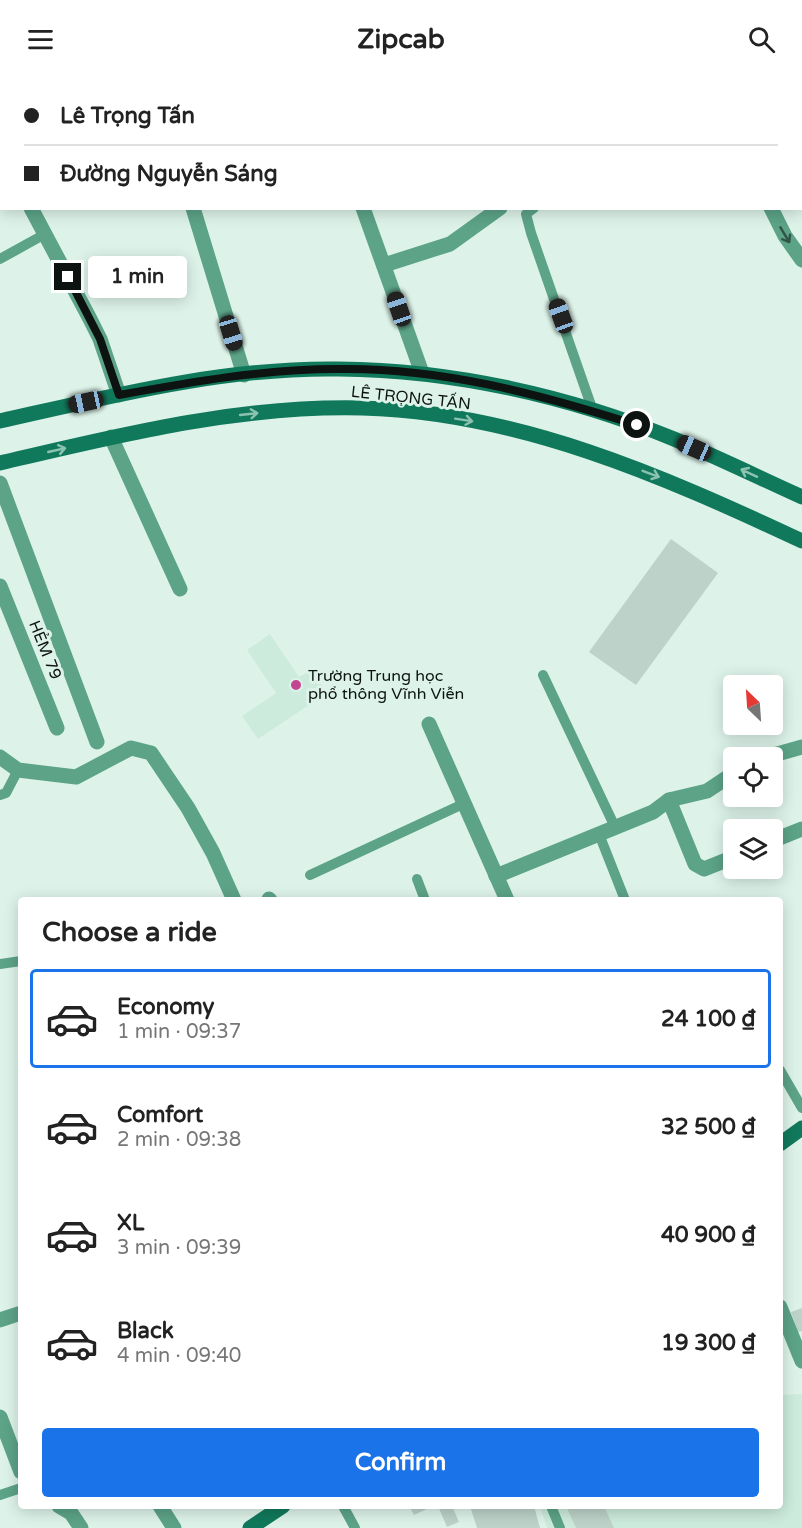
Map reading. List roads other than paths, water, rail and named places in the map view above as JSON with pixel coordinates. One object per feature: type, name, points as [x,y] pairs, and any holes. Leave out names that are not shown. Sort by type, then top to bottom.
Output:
[{"type":"main road","name":"LÊ TRỌNG TẤN","points":[[0,421],[119,395],[244,375],[338,369],[422,374],[504,387],[593,411],[674,439],[802,497]]},
{"type":"main road","name":"LÊ TRỌNG TẤN","points":[[0,463],[111,437],[185,423],[272,412],[363,408],[423,413],[483,423],[594,454],[699,493],[802,541]]},
{"type":"main road","points":[[783,1142],[802,1128]]},
{"type":"main road","points":[[250,1528],[278,1509]]},
{"type":"street","points":[[32,210],[100,339],[119,395]]},
{"type":"street","points":[[194,210],[244,375]]},
{"type":"street","points":[[364,210],[422,374]]},
{"type":"street","points":[[384,265],[450,244],[498,210]]},
{"type":"street","points":[[772,210],[784,236],[802,260]]},
{"type":"street","points":[[111,437],[180,589]]},
{"type":"street","points":[[0,483],[97,742]]},
{"type":"street","name":"HẺM 79","points":[[0,586],[57,728]]},
{"type":"street","points":[[429,724],[506,897]]},
{"type":"street","points":[[783,752],[802,747]]},
{"type":"street","points":[[0,757],[18,770],[76,777],[131,748],[151,753],[188,808],[213,853],[233,897]]},
{"type":"street","points":[[496,876],[652,812],[669,800],[707,791],[723,780]]},
{"type":"street","points":[[669,800],[695,864],[704,869],[723,861]]},
{"type":"street","points":[[783,837],[802,829]]},
{"type":"street","points":[[0,1320],[18,1314]]},
{"type":"street","points":[[783,1314],[802,1361]]},
{"type":"street","points":[[0,1417],[18,1464]]},
{"type":"street","points":[[64,1509],[71,1514],[81,1528]]},
{"type":"street","points":[[162,1509],[174,1528]]},
{"type":"lane","points":[[531,210],[526,214],[531,233],[593,411]]},
{"type":"lane","points":[[0,259],[45,234]]},
{"type":"lane","points":[[543,675],[615,827]]},
{"type":"lane","points":[[0,795],[6,793],[18,770]]},
{"type":"lane","points":[[309,875],[463,804]]},
{"type":"lane","points":[[599,834],[625,897]]},
{"type":"lane","points":[[417,879],[424,897]]},
{"type":"lane","points":[[0,964],[18,961]]},
{"type":"lane","points":[[783,1075],[802,1108]]},
{"type":"lane","points":[[0,1495],[18,1489]]},
{"type":"lane","points":[[345,1509],[355,1528]]},
{"type":"lane","points":[[552,1509],[560,1528]]},
{"type":"place","name":"Trường Trung học phổ thông Vĩnh Viễn","points":[[296,685]]}]
